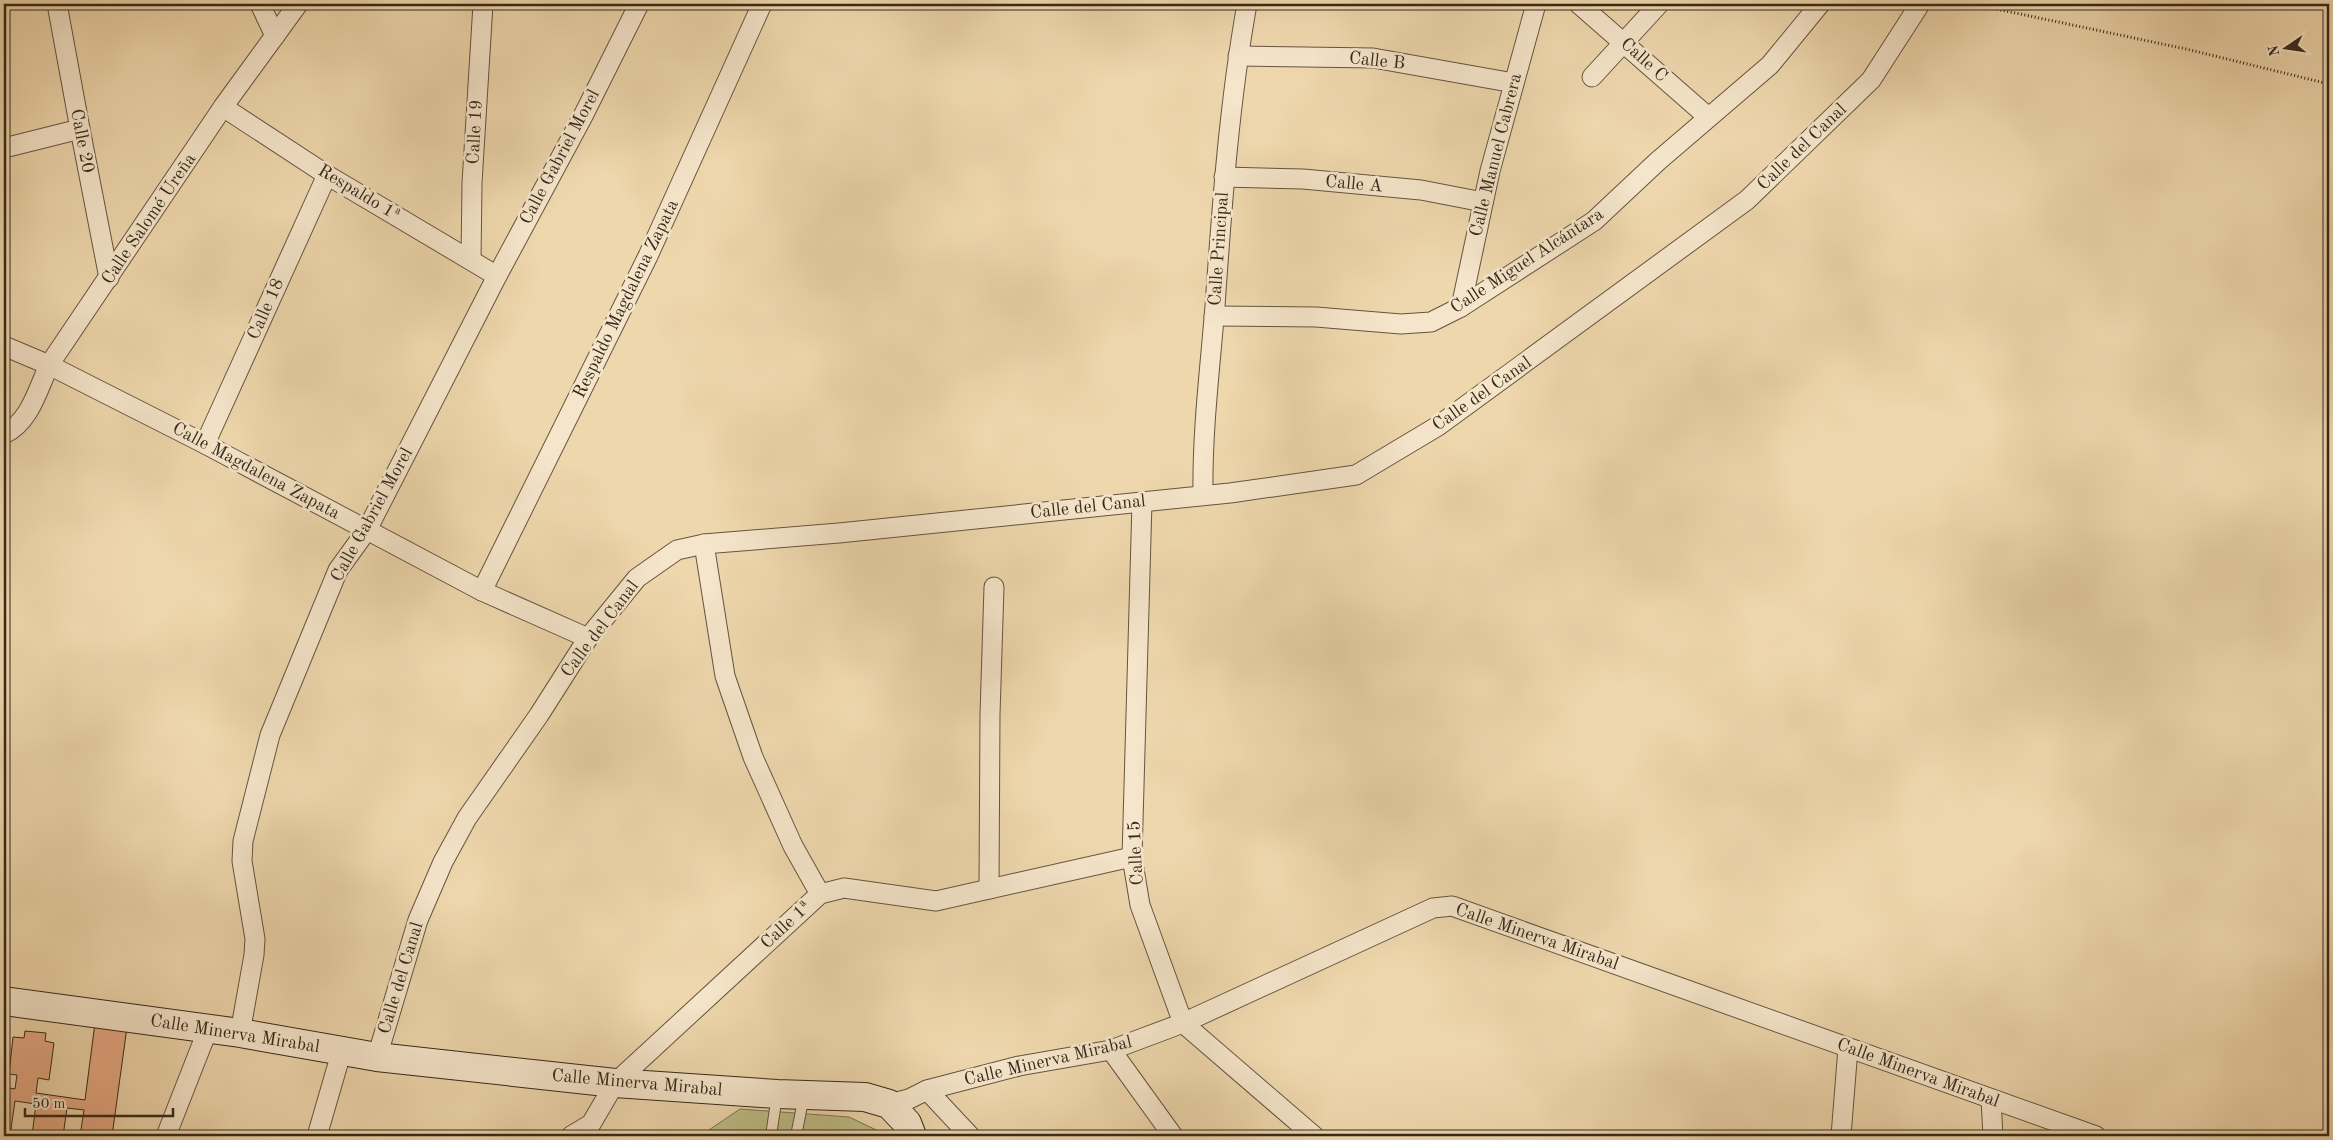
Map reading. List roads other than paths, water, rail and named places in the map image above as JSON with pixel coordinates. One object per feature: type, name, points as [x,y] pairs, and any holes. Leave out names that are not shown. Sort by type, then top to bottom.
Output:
[{"type":"street","name":"Calle 20","points":[[57,4],[109,278]]},
{"type":"street","points":[[260,4],[275,36]]},
{"type":"street","name":"Calle Salomé Ureña","points":[[4,434],[19,423],[29,410],[49,365],[224,107],[298,4]]},
{"type":"street","name":"Calle 19","points":[[471,260],[472,183],[483,4]]},
{"type":"street","name":"Calle Gabriel Morel","points":[[240,1033],[254,956],[255,939],[242,861],[243,841],[270,735],[338,570],[367,530],[497,276],[583,116],[639,4]]},
{"type":"street","name":"Respaldo Magdalena Zapata","points":[[482,591],[648,256],[762,4]]},
{"type":"street","name":"Calle Principal","points":[[1203,496],[1205,418],[1224,177],[1238,56],[1247,4]]},
{"type":"street","name":"Calle Manuel Cabrera","points":[[1461,307],[1483,202],[1536,4]]},
{"type":"street","name":"Calle C","points":[[1578,4],[1708,117]]},
{"type":"street","points":[[1592,76],[1659,4]]},
{"type":"street","name":"Calle Miguel Alcántara","points":[[1214,316],[1316,317],[1401,324],[1431,322],[1461,307],[1594,221],[1708,117],[1770,65],[1820,4]]},
{"type":"street","name":"Calle del Canal","points":[[377,1056],[418,920],[442,862],[466,818],[539,715],[588,638],[637,578],[677,550],[704,544],[838,533],[1203,496],[1356,475],[1438,426],[1747,200],[1871,80],[1920,4]]},
{"type":"street","name":"Calle B","points":[[1238,56],[1373,58],[1514,83]]},
{"type":"street","name":"Respaldo 1ª","points":[[224,107],[327,174],[497,276]]},
{"type":"street","points":[[4,148],[80,130]]},
{"type":"street","name":"Calle 18","points":[[205,444],[327,174]]},
{"type":"street","name":"Calle A","points":[[1224,177],[1303,179],[1421,190],[1483,202]]},
{"type":"street","name":"Calle Magdalena Zapata","points":[[4,346],[49,365],[205,444],[482,591],[588,638]]},
{"type":"street","name":"Calle 15","points":[[1142,502],[1132,857],[1140,904],[1183,1023],[1314,1136]]},
{"type":"street","points":[[704,544],[725,676],[753,757],[793,846],[820,894]]},
{"type":"street","points":[[989,889],[990,714],[994,587]]},
{"type":"street","name":"Calle 1ª","points":[[571,1136],[591,1124],[615,1083],[820,894],[844,888],[936,901],[1132,857]]},
{"type":"street","name":"Calle Minerva Mirabal","points":[[4,1001],[240,1033],[377,1056],[615,1083],[777,1094],[864,1097],[889,1104],[909,1099],[927,1090],[1019,1066],[1111,1050],[1183,1023],[1433,908],[1452,906],[2096,1136]]},
{"type":"street","points":[[166,1136],[208,1029]]},
{"type":"street","points":[[1841,1136],[1848,1048]]},
{"type":"street","points":[[317,1136],[342,1050]]},
{"type":"street","points":[[1111,1050],[1173,1136]]},
{"type":"street","points":[[927,1090],[970,1136]]},
{"type":"street","points":[[1991,1099],[1993,1136]]},
{"type":"street","points":[[889,1104],[907,1123],[912,1136]]},
{"type":"lane","points":[[771,1136],[777,1094]]},
{"type":"lane","points":[[796,1136],[804,1095]]}]
